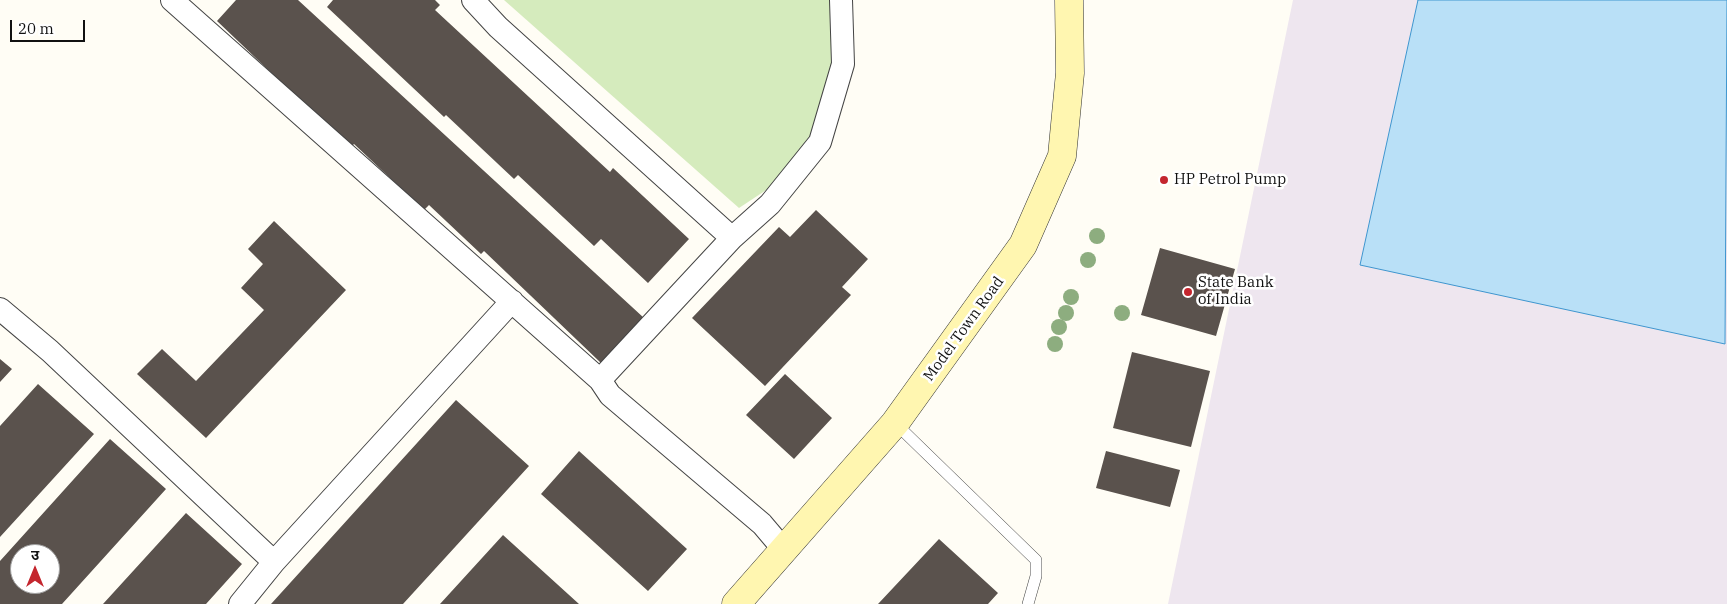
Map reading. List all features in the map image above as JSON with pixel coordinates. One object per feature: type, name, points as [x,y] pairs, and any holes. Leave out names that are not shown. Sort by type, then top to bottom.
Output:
[{"type":"main road","name":"Model Town Road","points":[[736,604],[895,423],[1023,245],[1062,156],[1070,73],[1069,0]]},
{"type":"street","points":[[172,0],[196,8],[600,380],[610,395],[762,524],[784,550]]},
{"type":"street","points":[[473,0],[498,27],[732,238]]},
{"type":"street","points":[[600,380],[732,238],[770,204],[820,142],[842,64],[841,0]]},
{"type":"street","points":[[240,604],[274,562],[512,301]]},
{"type":"street","points":[[0,309],[50,351],[274,562]]},
{"type":"lane","points":[[895,423],[1036,560],[1036,576],[1028,604]]},
{"type":"shaded area","points":[[1293,0],[1727,0],[1727,604],[1168,604]]},
{"type":"green space","points":[[504,0],[834,0],[830,100],[798,169],[739,208]]},
{"type":"water","points":[[1418,0],[1727,0],[1725,344],[1360,265]]},
{"type":"building","points":[[236,0],[298,0],[644,318],[601,363],[484,251],[481,254],[429,205],[424,210],[354,144],[350,148],[217,21]]},
{"type":"building","points":[[333,0],[435,0],[440,5],[435,10],[610,172],[613,168],[689,239],[648,283],[601,239],[594,246],[518,175],[514,179],[446,115],[444,117],[327,7]]},
{"type":"building","points":[[816,210],[868,259],[842,287],[851,295],[765,386],[692,318],[779,227],[790,237]]},
{"type":"building","points":[[274,221],[346,290],[206,438],[137,374],[162,349],[196,381],[264,310],[241,288],[263,264],[248,249]]},
{"type":"building","name":"State Bank of India","points":[[1160,248],[1235,269],[1216,336],[1141,315]]},
{"type":"building","points":[[1132,352],[1210,371],[1191,447],[1113,428]]},
{"type":"building","points":[[0,359],[12,369],[0,382]]},
{"type":"building","points":[[785,374],[832,418],[794,459],[746,415]]},
{"type":"building","points":[[38,384],[94,434],[0,537],[0,426]]},
{"type":"building","points":[[456,400],[529,466],[403,604],[271,604]]},
{"type":"building","points":[[110,439],[166,489],[62,604],[0,604],[0,561],[10,550],[10,594],[60,594],[60,544],[15,544]]},
{"type":"building","points":[[579,451],[687,549],[648,591],[541,494]]},
{"type":"building","points":[[1106,451],[1180,470],[1170,507],[1096,488]]},
{"type":"building","points":[[186,513],[242,564],[206,604],[103,604]]},
{"type":"building","points":[[503,535],[579,604],[440,604]]},
{"type":"building","points":[[939,539],[998,593],[988,604],[878,604]]},
{"type":"place","name":"HP Petrol Pump","points":[[1164,180]]},
{"type":"place","name":"State Bank of India","points":[[1188,292]]}]
